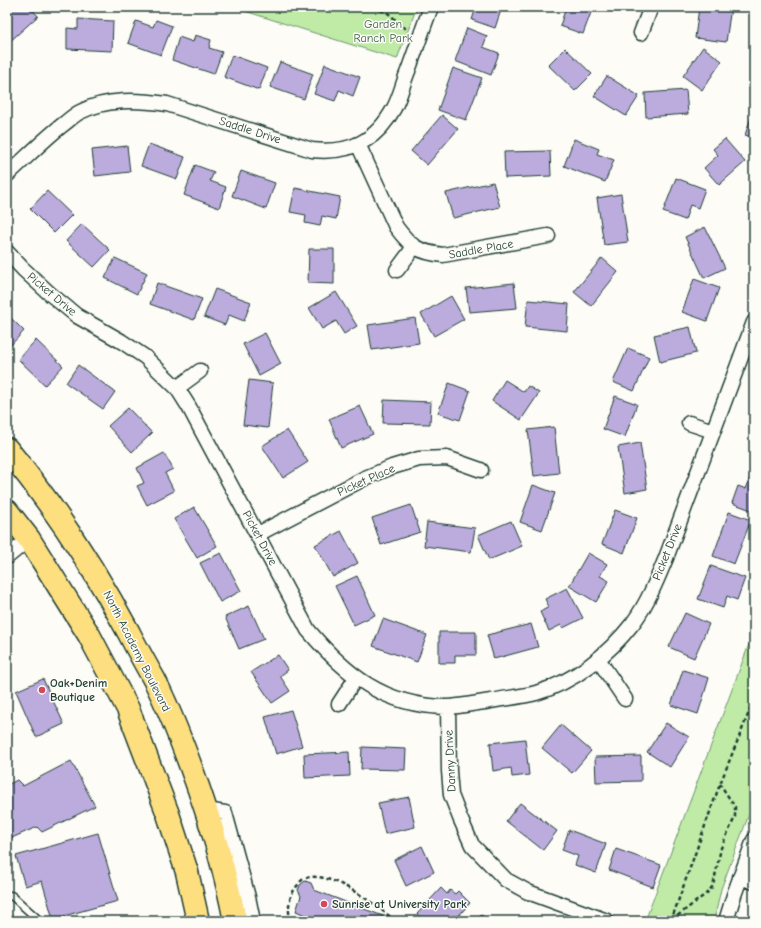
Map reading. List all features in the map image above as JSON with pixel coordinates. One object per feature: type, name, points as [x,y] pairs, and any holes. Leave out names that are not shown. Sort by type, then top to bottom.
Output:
[{"type":"highway","name":"North Academy Boulevard","points":[[7,449],[62,521],[104,586],[155,682],[182,745],[206,810],[229,888],[235,921]]},
{"type":"highway","points":[[7,511],[29,539],[89,635],[128,709],[168,814],[186,872],[198,921]]},
{"type":"street","name":"Saddle Drive","points":[[7,175],[56,130],[79,112],[99,105],[119,101],[146,101],[167,104],[312,150],[328,152],[343,150],[358,144],[373,135],[385,123],[394,107],[431,7]]},
{"type":"street","points":[[642,33],[651,7]]},
{"type":"street","name":"Saddle Place","points":[[358,144],[396,227],[405,239],[414,247],[427,253],[443,255],[548,236]]},
{"type":"street","points":[[397,270],[414,247]]},
{"type":"street","name":"Picket Drive","points":[[7,252],[49,293],[77,316],[121,341],[145,357],[177,388],[189,407],[258,534],[308,630],[334,660],[356,678],[375,690],[399,700],[423,706],[448,707],[515,698],[537,693],[558,685],[574,676],[616,643],[634,622],[656,582],[754,322]]},
{"type":"street","points":[[177,388],[200,371]]},
{"type":"street","points":[[689,423],[713,431]]},
{"type":"street","name":"Picket Place","points":[[258,534],[365,478],[392,467],[419,459],[447,458],[481,470]]},
{"type":"street","points":[[7,557],[29,539]]},
{"type":"street","points":[[598,658],[625,699]]},
{"type":"street","points":[[339,704],[356,678]]},
{"type":"street","name":"Danny Drive","points":[[448,707],[449,771],[451,794],[472,845],[506,880],[528,892],[607,921]]},
{"type":"street","points":[[206,810],[225,813],[253,921]]},
{"type":"street","points":[[726,921],[754,840]]},
{"type":"street","points":[[740,877],[754,882]]},
{"type":"lane","points":[[7,895],[12,896],[40,921]]},
{"type":"path","points":[[374,7],[388,13],[406,29]]},
{"type":"path","points":[[671,921],[720,784],[754,700]]},
{"type":"path","points":[[671,921],[707,893],[713,886],[721,848],[735,817],[735,807],[720,784]]},
{"type":"path","points":[[290,921],[288,908],[291,895],[305,878],[327,880],[351,890],[371,902],[394,921]]},
{"type":"green space","name":"Garden Ranch Park","points":[[232,7],[417,7],[397,59]]},
{"type":"green space","points":[[754,631],[754,801],[721,889],[714,921],[645,921]]},
{"type":"building","points":[[7,7],[30,7],[38,16],[7,44]]},
{"type":"building","points":[[476,7],[502,7],[495,28],[472,20]]},
{"type":"building","points":[[566,7],[593,7],[583,34],[560,26]]},
{"type":"building","points":[[699,7],[731,7],[726,42],[695,38]]},
{"type":"building","points":[[78,19],[113,21],[112,51],[67,49],[67,28],[78,29]]},
{"type":"building","points":[[156,20],[172,26],[161,55],[128,43],[136,21],[153,27]]},
{"type":"building","points":[[467,28],[487,36],[483,47],[499,53],[491,75],[455,61]]},
{"type":"building","points":[[195,35],[211,40],[209,48],[222,52],[214,74],[172,60],[179,37],[193,42]]},
{"type":"building","points":[[703,47],[722,61],[702,90],[683,76]]},
{"type":"building","points":[[565,48],[592,74],[575,91],[548,65]]},
{"type":"building","points":[[232,55],[267,68],[259,90],[224,77]]},
{"type":"building","points":[[280,62],[313,74],[304,99],[270,87]]},
{"type":"building","points":[[325,64],[360,77],[353,96],[339,90],[335,101],[314,94]]},
{"type":"building","points":[[453,68],[482,78],[466,120],[438,110]]},
{"type":"building","points":[[607,76],[639,96],[626,116],[594,96]]},
{"type":"building","points":[[686,90],[688,114],[646,117],[645,93]]},
{"type":"building","points":[[754,112],[754,138],[745,135]]},
{"type":"building","points":[[442,115],[458,129],[427,165],[411,151]]},
{"type":"building","points":[[754,138],[754,153],[749,151]]},
{"type":"building","points":[[574,139],[599,149],[597,154],[614,160],[605,182],[564,166]]},
{"type":"building","points":[[725,139],[745,162],[719,185],[704,168],[718,155],[713,149]]},
{"type":"building","points":[[149,144],[185,157],[177,179],[141,166]]},
{"type":"building","points":[[127,146],[130,172],[95,176],[92,150]]},
{"type":"building","points":[[550,151],[551,176],[505,178],[504,152]]},
{"type":"building","points":[[195,165],[214,172],[210,181],[226,187],[219,208],[184,195]]},
{"type":"building","points":[[241,171],[275,183],[266,209],[232,196]]},
{"type":"building","points":[[676,178],[705,189],[698,208],[690,205],[685,220],[663,212]]},
{"type":"building","points":[[493,182],[500,207],[453,218],[446,193]]},
{"type":"building","points":[[295,188],[340,197],[336,219],[322,216],[320,226],[305,223],[306,215],[290,212]]},
{"type":"building","points":[[47,191],[72,215],[54,233],[30,209]]},
{"type":"building","points":[[621,194],[628,242],[604,245],[597,198]]},
{"type":"building","points":[[82,224],[110,250],[94,267],[66,241]]},
{"type":"building","points":[[705,227],[725,268],[704,278],[685,237]]},
{"type":"building","points":[[309,249],[334,249],[334,284],[308,283]]},
{"type":"building","points":[[115,258],[147,273],[137,294],[105,278]]},
{"type":"building","points":[[602,258],[618,272],[591,306],[574,292]]},
{"type":"building","points":[[694,279],[719,288],[707,321],[682,312]]},
{"type":"building","points":[[157,283],[202,299],[194,320],[150,304]]},
{"type":"building","points":[[514,283],[517,308],[469,312],[466,288]]},
{"type":"building","points":[[215,289],[251,302],[244,321],[229,315],[225,325],[204,317]]},
{"type":"building","points":[[336,292],[357,326],[344,334],[336,321],[322,329],[309,308]]},
{"type":"building","points":[[451,296],[464,319],[434,336],[421,314]]},
{"type":"building","points":[[528,300],[569,304],[567,331],[525,327]]},
{"type":"building","points":[[7,314],[24,331],[7,349]]},
{"type":"building","points":[[415,318],[419,343],[372,350],[368,325]]},
{"type":"building","points":[[690,327],[696,353],[660,362],[654,335]]},
{"type":"building","points":[[265,333],[281,364],[259,376],[243,344]]},
{"type":"building","points":[[36,340],[63,366],[45,385],[18,359]]},
{"type":"building","points":[[628,348],[649,357],[634,391],[613,382]]},
{"type":"building","points":[[78,365],[115,392],[103,409],[66,383]]},
{"type":"building","points":[[249,380],[273,383],[268,428],[243,425]]},
{"type":"building","points":[[505,380],[524,392],[528,386],[539,393],[521,420],[492,401]]},
{"type":"building","points":[[449,383],[470,391],[460,420],[438,413]]},
{"type":"building","points":[[615,396],[637,404],[625,437],[603,429]]},
{"type":"building","points":[[384,400],[431,402],[430,424],[383,423]]},
{"type":"building","points":[[360,406],[373,434],[341,448],[329,419]]},
{"type":"building","points":[[128,408],[152,433],[132,452],[108,426]]},
{"type":"building","points":[[554,427],[559,473],[534,476],[528,430]]},
{"type":"building","points":[[287,430],[308,462],[283,478],[262,446]]},
{"type":"building","points":[[640,443],[647,489],[625,493],[618,447]]},
{"type":"building","points":[[164,453],[173,469],[165,473],[174,491],[147,505],[137,486],[144,483],[137,468]]},
{"type":"building","points":[[752,471],[754,472],[754,511],[732,503],[738,486],[746,489]]},
{"type":"building","points":[[533,485],[555,493],[542,530],[520,522]]},
{"type":"building","points":[[411,505],[420,532],[381,545],[372,518]]},
{"type":"building","points":[[194,507],[217,546],[197,558],[174,519]]},
{"type":"building","points":[[615,510],[637,518],[624,553],[602,544]]},
{"type":"building","points":[[729,512],[751,520],[734,564],[713,556]]},
{"type":"building","points":[[511,521],[522,546],[489,560],[478,535]]},
{"type":"building","points":[[427,522],[475,528],[471,552],[424,546]]},
{"type":"building","points":[[341,531],[358,563],[333,577],[315,545]]},
{"type":"building","points":[[221,553],[241,591],[220,602],[200,563]]},
{"type":"building","points":[[588,553],[607,564],[600,576],[609,581],[596,602],[569,586]]},
{"type":"building","points":[[711,566],[745,578],[737,600],[727,596],[723,608],[698,599]]},
{"type":"building","points":[[357,576],[375,615],[354,625],[335,586]]},
{"type":"building","points":[[567,588],[583,618],[563,628],[561,625],[549,631],[540,612],[549,607],[545,599]]},
{"type":"building","points":[[249,606],[264,639],[239,649],[225,617]]},
{"type":"building","points":[[685,613],[709,624],[694,658],[669,647]]},
{"type":"building","points":[[383,619],[427,635],[417,662],[373,646]]},
{"type":"building","points":[[531,624],[538,647],[494,659],[487,635]]},
{"type":"building","points":[[439,632],[476,632],[476,655],[455,655],[455,663],[439,663]]},
{"type":"building","points":[[278,655],[288,670],[280,676],[290,691],[272,703],[251,672]]},
{"type":"building","points":[[683,670],[709,678],[698,714],[671,705]]},
{"type":"building","points":[[43,679],[64,724],[36,737],[16,691]]},
{"type":"building","points":[[291,710],[302,746],[276,754],[265,717]]},
{"type":"building","points":[[666,723],[689,737],[670,767],[647,752]]},
{"type":"building","points":[[561,725],[591,751],[572,773],[542,748]]},
{"type":"building","points":[[525,739],[529,775],[512,777],[511,768],[493,771],[490,743]]},
{"type":"building","points":[[362,747],[406,749],[405,770],[361,769]]},
{"type":"building","points":[[349,752],[350,776],[305,778],[304,754]]},
{"type":"building","points":[[641,756],[641,781],[596,782],[595,757]]},
{"type":"building","points":[[71,761],[95,806],[42,832],[37,827],[7,840],[7,785],[17,780],[23,786]]},
{"type":"building","points":[[409,797],[415,827],[385,834],[378,803]]},
{"type":"building","points":[[520,803],[557,831],[543,850],[506,821]]},
{"type":"building","points":[[569,830],[606,844],[596,873],[575,865],[578,856],[562,850]]},
{"type":"building","points":[[98,833],[118,901],[53,919],[42,881],[25,886],[16,856]]},
{"type":"building","points":[[422,846],[434,872],[406,886],[394,860]]},
{"type":"building","points":[[616,849],[661,865],[653,887],[609,870]]},
{"type":"building","name":"Sunrise at University Park","points":[[305,881],[311,883],[314,890],[383,916],[381,921],[311,921],[312,918],[296,911],[301,896],[298,890],[300,885]]},
{"type":"building","points":[[441,888],[447,894],[450,890],[455,894],[458,891],[470,903],[454,921],[424,921],[417,914]]},
{"type":"building","points":[[481,915],[491,921],[478,921]]},
{"type":"place","name":"Oak+Denim Boutique","points":[[42,690]]},
{"type":"place","name":"Sunrise at University Park","points":[[324,904]]}]
